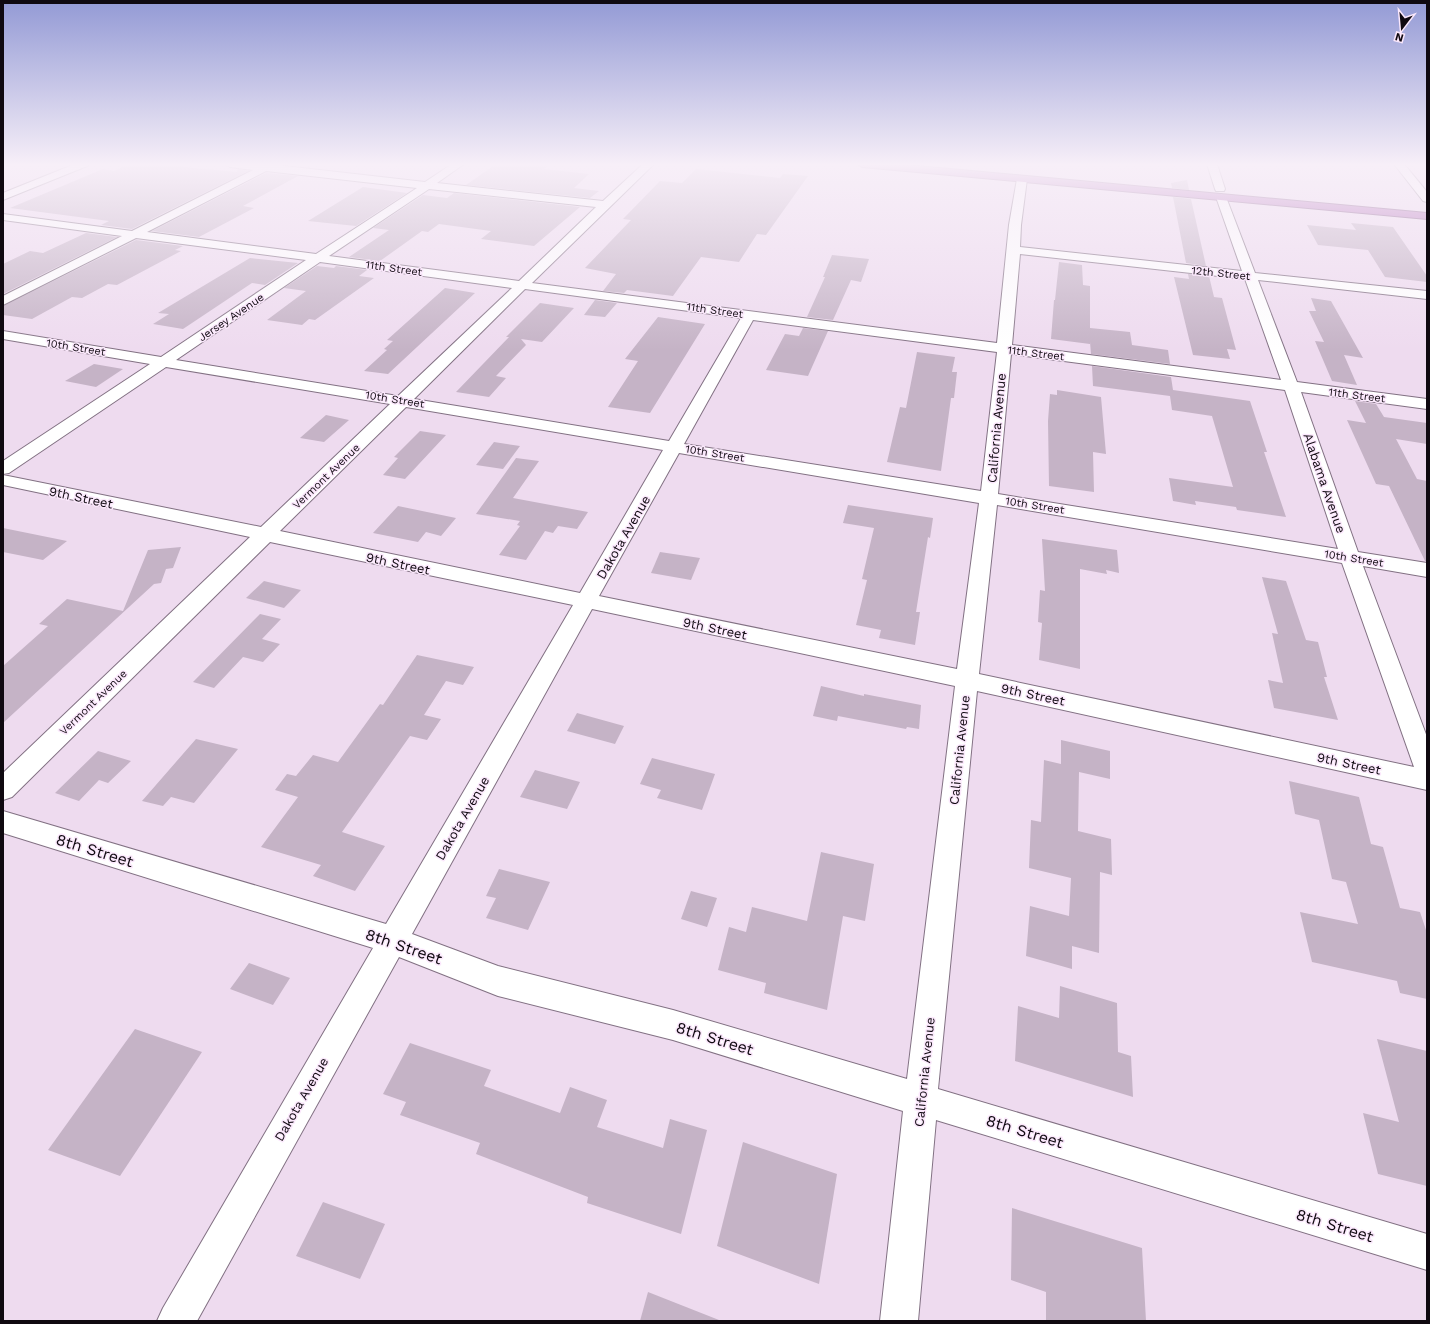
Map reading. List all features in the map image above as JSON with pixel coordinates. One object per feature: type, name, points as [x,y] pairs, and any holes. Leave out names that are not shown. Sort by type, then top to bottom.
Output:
[{"type":"street","name":"11th Street","points":[[71,226],[1427,404]]},
{"type":"street","points":[[3,302],[150,226]]},
{"type":"street","name":"Jersey Avenue","points":[[3,469],[367,226]]},
{"type":"street","name":"Vermont Avenue","points":[[3,789],[584,226]]},
{"type":"street","name":"California Avenue","points":[[899,1321],[921,1100],[967,680],[989,498],[1014,250],[1015,226]]},
{"type":"street","name":"Alabama Avenue","points":[[1232,226],[1291,386],[1350,557],[1427,770]]},
{"type":"street","name":"12th Street","points":[[1014,250],[1427,295]]},
{"type":"street","name":"Dakota Avenue","points":[[176,1321],[749,315]]},
{"type":"street","name":"10th Street","points":[[3,335],[674,447],[1427,570]]},
{"type":"street","name":"9th Street","points":[[3,480],[585,602],[967,680],[1427,780]]},
{"type":"street","name":"8th Street","points":[[3,822],[392,940],[498,980],[673,1025],[1427,1252]]},
{"type":"building","points":[[107,226],[138,226],[132,229]]},
{"type":"building","points":[[162,226],[220,226],[199,237],[152,231]]},
{"type":"building","points":[[376,226],[437,226],[428,232],[422,231],[380,261],[349,257],[389,230],[373,228]]},
{"type":"building","points":[[452,226],[558,226],[534,246],[481,239],[491,231]]},
{"type":"building","points":[[625,226],[773,226],[766,235],[757,234],[739,262],[701,257],[673,296],[627,290],[624,293],[603,291],[616,274],[585,268]]},
{"type":"building","points":[[1179,226],[1197,226],[1206,266],[1186,263]]},
{"type":"building","points":[[1307,226],[1356,230],[1353,226],[1393,227],[1427,276],[1427,282],[1385,277],[1368,250],[1318,245]]},
{"type":"building","points":[[86,233],[117,237],[3,294],[3,264],[30,251],[43,253]]},
{"type":"building","points":[[136,240],[183,246],[175,250],[181,251],[117,285],[108,284],[82,298],[72,297],[32,319],[3,315],[3,306]]},
{"type":"building","points":[[832,255],[869,259],[861,282],[851,280],[833,320],[807,317],[825,277],[823,277]]},
{"type":"building","points":[[250,258],[298,263],[265,285],[252,283],[183,329],[153,324],[169,314],[158,313]]},
{"type":"building","points":[[1059,262],[1082,265],[1083,285],[1090,286],[1090,328],[1130,332],[1132,345],[1168,350],[1170,364],[1091,354],[1090,342],[1090,344],[1051,339]]},
{"type":"building","points":[[317,266],[334,268],[336,266],[367,270],[359,276],[374,278],[315,320],[309,319],[302,325],[267,320],[306,291],[284,288]]},
{"type":"building","points":[[1188,274],[1209,276],[1214,297],[1222,298],[1236,350],[1227,349],[1230,359],[1193,355],[1174,277],[1189,279]]},
{"type":"building","points":[[445,288],[475,293],[388,374],[364,371],[387,350],[384,349],[393,341],[387,340]]},
{"type":"building","points":[[1311,298],[1331,301],[1363,358],[1344,355],[1357,385],[1332,381],[1315,341],[1324,342],[1309,311],[1316,311]]},
{"type":"building","points":[[595,300],[617,303],[605,317],[584,315]]},
{"type":"building","points":[[540,303],[574,308],[542,342],[521,339],[526,345],[496,376],[506,378],[489,397],[456,392],[509,337],[506,337]]},
{"type":"building","points":[[658,317],[705,324],[650,413],[608,407],[638,361],[625,359]]},
{"type":"building","points":[[803,328],[828,331],[808,376],[766,370],[785,334],[799,336]]},
{"type":"building","points":[[917,352],[955,357],[952,372],[957,372],[954,398],[951,398],[941,471],[887,462],[900,407],[906,408]]},
{"type":"building","points":[[94,364],[123,369],[96,387],[65,381]]},
{"type":"building","points":[[1092,366],[1171,377],[1173,390],[1250,401],[1267,452],[1264,452],[1286,517],[1237,510],[1236,507],[1195,501],[1196,505],[1173,501],[1169,478],[1233,487],[1212,416],[1172,410],[1170,396],[1093,386]]},
{"type":"building","points":[[1057,390],[1101,397],[1106,454],[1093,452],[1094,492],[1049,486],[1048,421],[1050,394],[1057,395]]},
{"type":"building","points":[[1355,401],[1376,404],[1384,417],[1427,423],[1427,444],[1396,439],[1417,479],[1427,481],[1427,561],[1425,561],[1389,486],[1376,484],[1347,420],[1366,423]]},
{"type":"building","points":[[326,415],[349,420],[324,442],[300,438]]},
{"type":"building","points":[[420,431],[446,435],[405,479],[383,475],[398,458],[394,457]]},
{"type":"building","points":[[494,442],[520,446],[503,469],[476,465]]},
{"type":"building","points":[[516,458],[539,461],[513,498],[588,512],[577,529],[558,526],[553,533],[545,531],[526,560],[499,555],[520,526],[517,525],[520,521],[476,514]]},
{"type":"building","points":[[848,505],[933,518],[930,538],[928,537],[916,612],[920,612],[915,645],[879,638],[881,630],[856,625],[867,580],[862,579],[874,528],[843,523]]},
{"type":"building","points":[[398,506],[456,518],[441,536],[426,532],[418,542],[373,533]]},
{"type":"building","points":[[3,528],[67,541],[43,560],[3,552]]},
{"type":"building","points":[[1042,539],[1117,550],[1119,573],[1106,570],[1107,574],[1080,569],[1080,669],[1039,660],[1042,623],[1038,622],[1040,590],[1045,591]]},
{"type":"building","points":[[181,547],[173,568],[166,569],[161,583],[154,584],[3,723],[3,666],[48,626],[39,624],[67,599],[123,611],[148,550]]},
{"type":"building","points":[[660,552],[700,558],[691,580],[651,573]]},
{"type":"building","points":[[1262,577],[1286,581],[1306,640],[1318,642],[1327,677],[1324,677],[1338,720],[1274,708],[1268,680],[1283,683],[1272,633],[1278,634]]},
{"type":"building","points":[[264,581],[301,590],[284,608],[246,598]]},
{"type":"building","points":[[260,614],[281,619],[262,639],[280,644],[263,662],[243,657],[214,688],[193,682]]},
{"type":"building","points":[[417,655],[474,667],[463,685],[446,681],[424,715],[441,719],[427,740],[410,736],[342,832],[385,846],[355,891],[313,876],[321,865],[261,847],[298,797],[275,790],[287,774],[296,776],[313,755],[338,762],[380,704],[383,705]]},
{"type":"building","points":[[821,686],[864,696],[864,694],[921,705],[919,729],[907,727],[906,729],[838,716],[837,721],[813,716]]},
{"type":"building","points":[[577,713],[624,726],[615,744],[567,731]]},
{"type":"building","points":[[196,739],[238,749],[194,803],[171,797],[163,806],[142,801]]},
{"type":"building","points":[[1061,740],[1110,751],[1110,779],[1079,772],[1078,831],[1111,839],[1112,875],[1100,872],[1099,953],[1072,946],[1072,969],[1026,956],[1030,906],[1069,916],[1071,878],[1029,868],[1031,820],[1041,822],[1044,760],[1061,764]]},
{"type":"building","points":[[98,751],[131,761],[108,783],[99,780],[79,801],[55,793]]},
{"type":"building","points":[[652,758],[715,774],[702,810],[657,798],[661,790],[640,784]]},
{"type":"building","points":[[535,770],[580,782],[567,809],[520,797]]},
{"type":"building","points":[[1289,781],[1359,797],[1371,844],[1383,847],[1400,908],[1420,912],[1427,933],[1427,999],[1400,993],[1397,981],[1312,962],[1300,912],[1358,924],[1346,882],[1332,879],[1319,820],[1295,814]]},
{"type":"building","points":[[821,852],[874,864],[865,921],[843,916],[827,1010],[764,993],[766,983],[718,970],[729,927],[746,932],[752,907],[807,921]]},
{"type":"building","points":[[499,869],[550,882],[528,930],[486,918],[496,898],[486,896]]},
{"type":"building","points":[[691,891],[717,898],[707,927],[681,919]]},
{"type":"building","points":[[249,963],[290,978],[273,1005],[230,989]]},
{"type":"building","points":[[1060,986],[1117,1003],[1118,1052],[1131,1056],[1133,1097],[1015,1061],[1018,1006],[1059,1018]]},
{"type":"building","points":[[135,1029],[202,1052],[120,1176],[48,1150]]},
{"type":"building","points":[[1377,1039],[1427,1051],[1427,1186],[1378,1174],[1363,1113],[1399,1122]]},
{"type":"building","points":[[410,1043],[491,1070],[484,1086],[560,1113],[570,1087],[607,1100],[597,1127],[663,1148],[670,1119],[707,1130],[681,1234],[587,1203],[588,1197],[476,1154],[480,1143],[400,1115],[406,1102],[383,1094]]},
{"type":"building","points":[[743,1142],[837,1174],[819,1284],[717,1246]]},
{"type":"building","points":[[323,1202],[385,1224],[360,1279],[296,1256]]},
{"type":"building","points":[[1012,1208],[1142,1248],[1146,1321],[1046,1321],[1046,1292],[1011,1280]]},
{"type":"building","points":[[648,1292],[719,1320],[719,1321],[640,1321]]}]
